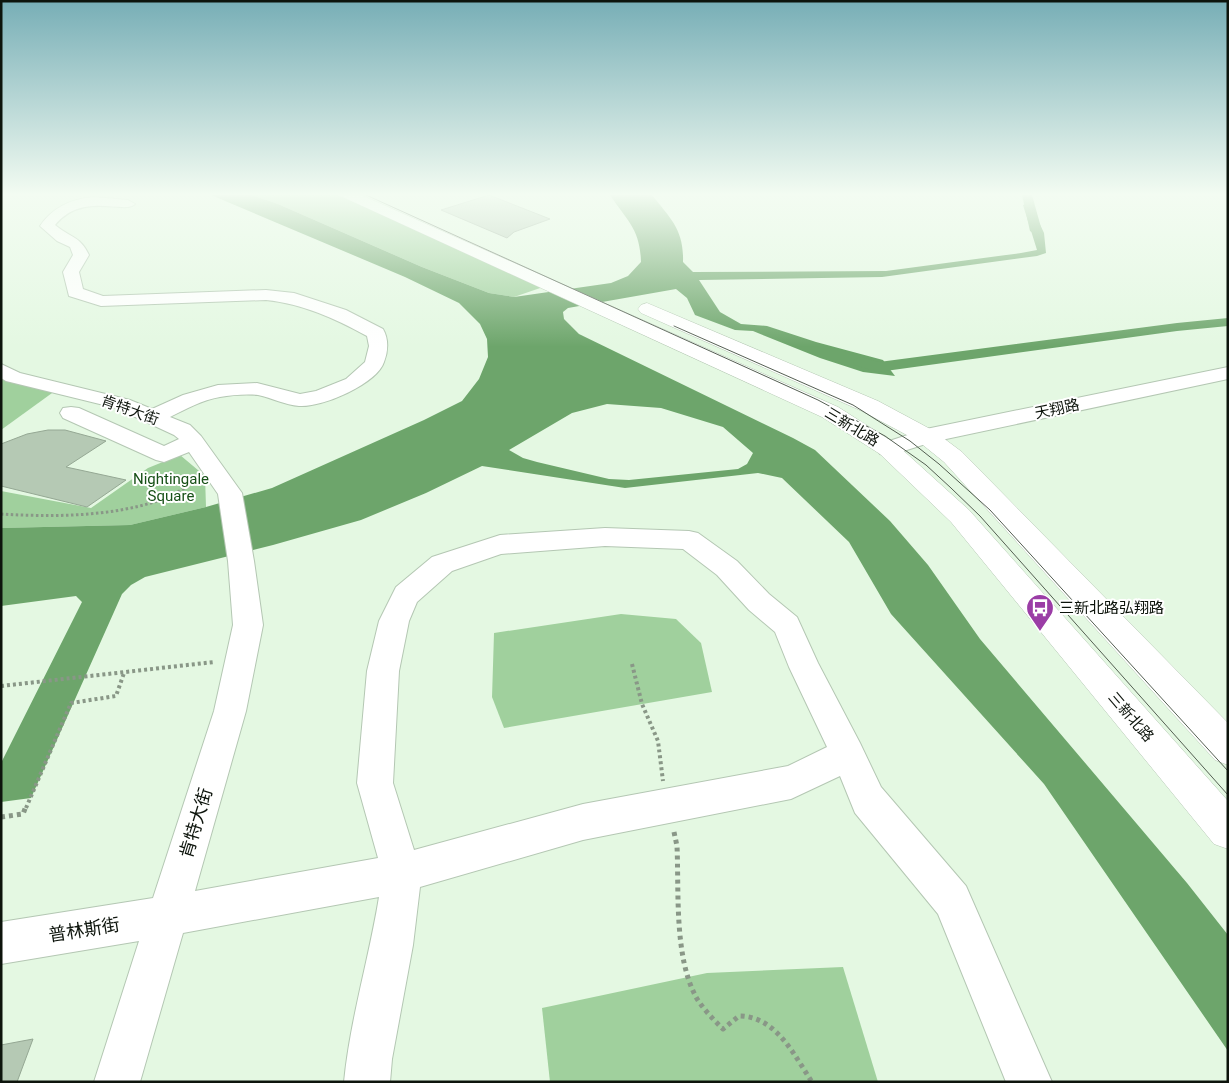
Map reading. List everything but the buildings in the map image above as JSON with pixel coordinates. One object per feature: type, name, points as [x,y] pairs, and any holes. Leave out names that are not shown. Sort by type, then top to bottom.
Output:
[{"type":"main road","name":"三新北路","points":[[462,246],[830,412],[888,449],[960,516],[1228,830]]},
{"type":"main road","name":"三新北路","points":[[629,300],[838,391],[926,436],[953,456],[1228,748]]},
{"type":"street","points":[[77,246],[81,255],[71,272],[75,292],[102,301],[266,296],[294,298],[340,314],[376,334],[378,346],[374,364],[353,383],[321,397],[300,400],[257,389],[218,391],[190,400],[152,417]]},
{"type":"street","name":"肯特大街","points":[[1,370],[14,378],[123,404],[182,430],[230,492],[241,561],[248,625],[230,712],[117,1082]]},
{"type":"street","name":"天翔路","points":[[888,449],[926,436],[1228,373]]},
{"type":"street","points":[[71,413],[164,455],[192,441]]},
{"type":"street","points":[[367,1082],[369,1059],[392,945],[402,873],[375,783],[383,671],[394,621],[406,595],[442,564],[500,545],[605,537],[689,540],[728,568],[759,602],[786,625],[804,667],[848,754],[868,800],[952,900],[1029,1082]]},
{"type":"street","name":"普林斯街","points":[[1,943],[168,916],[402,873],[583,822],[791,782],[848,754]]},
{"type":"path","points":[[1,514],[33,517],[97,512],[151,502],[182,489],[205,476]]},
{"type":"path","points":[[1,686],[241,659]]},
{"type":"path","points":[[632,664],[642,704],[658,741],[665,796],[660,808],[672,825],[677,846],[684,964],[694,993],[707,1013],[723,1029],[739,1016],[756,1018],[780,1036],[812,1082]]},
{"type":"path","points":[[1,817],[23,814],[71,703],[116,696],[124,673]]},
{"type":"green space","points":[[373,246],[454,246],[546,286],[514,297],[489,293]]},
{"type":"green space","points":[[1,370],[59,388],[1,430]]},
{"type":"green space","name":"Nightingale Square","points":[[180,455],[205,476],[206,507],[130,525],[1,528],[1,491],[91,508],[148,468]]},
{"type":"green space","points":[[621,614],[676,619],[701,643],[712,692],[504,728],[492,697],[494,633]]},
{"type":"green space","points":[[843,967],[878,1082],[550,1082],[542,1008],[707,973]]},
{"type":"shaded area","points":[[331,246],[373,246],[489,293],[514,297],[611,283],[628,276],[641,262],[639,246],[682,246],[683,262],[693,272],[886,271],[1021,253],[1037,250],[1036,246],[1045,246],[1046,253],[1037,256],[882,277],[699,280],[720,312],[741,324],[767,326],[816,342],[883,360],[895,376],[863,372],[820,358],[753,331],[735,330],[695,315],[687,298],[676,289],[568,308],[563,312],[564,319],[579,334],[815,450],[890,521],[928,565],[980,639],[1187,883],[1228,935],[1228,1051],[1044,784],[891,614],[849,542],[782,478],[758,473],[625,488],[482,466],[426,493],[361,520],[273,545],[145,577],[131,585],[122,594],[31,798],[1,802],[1,763],[82,602],[76,596],[1,606],[1,528],[130,525],[206,507],[272,488],[424,420],[462,401],[479,379],[488,357],[487,339],[480,324],[459,303],[405,277]],"holes":[[[607,404],[661,408],[723,427],[753,453],[747,464],[738,469],[629,480],[609,479],[523,458],[509,450],[572,413]]]},
{"type":"waterway","points":[[861,362],[878,367],[1177,327],[1228,322]]},
{"type":"tram line","points":[[477,246],[818,400],[885,436],[926,465],[980,516],[1228,795]]},
{"type":"tram line","points":[[674,326],[853,405],[910,441],[939,464],[990,510],[1228,771]]},
{"type":"place","name":"三新北路弘翔路","points":[[1040,632]]}]
